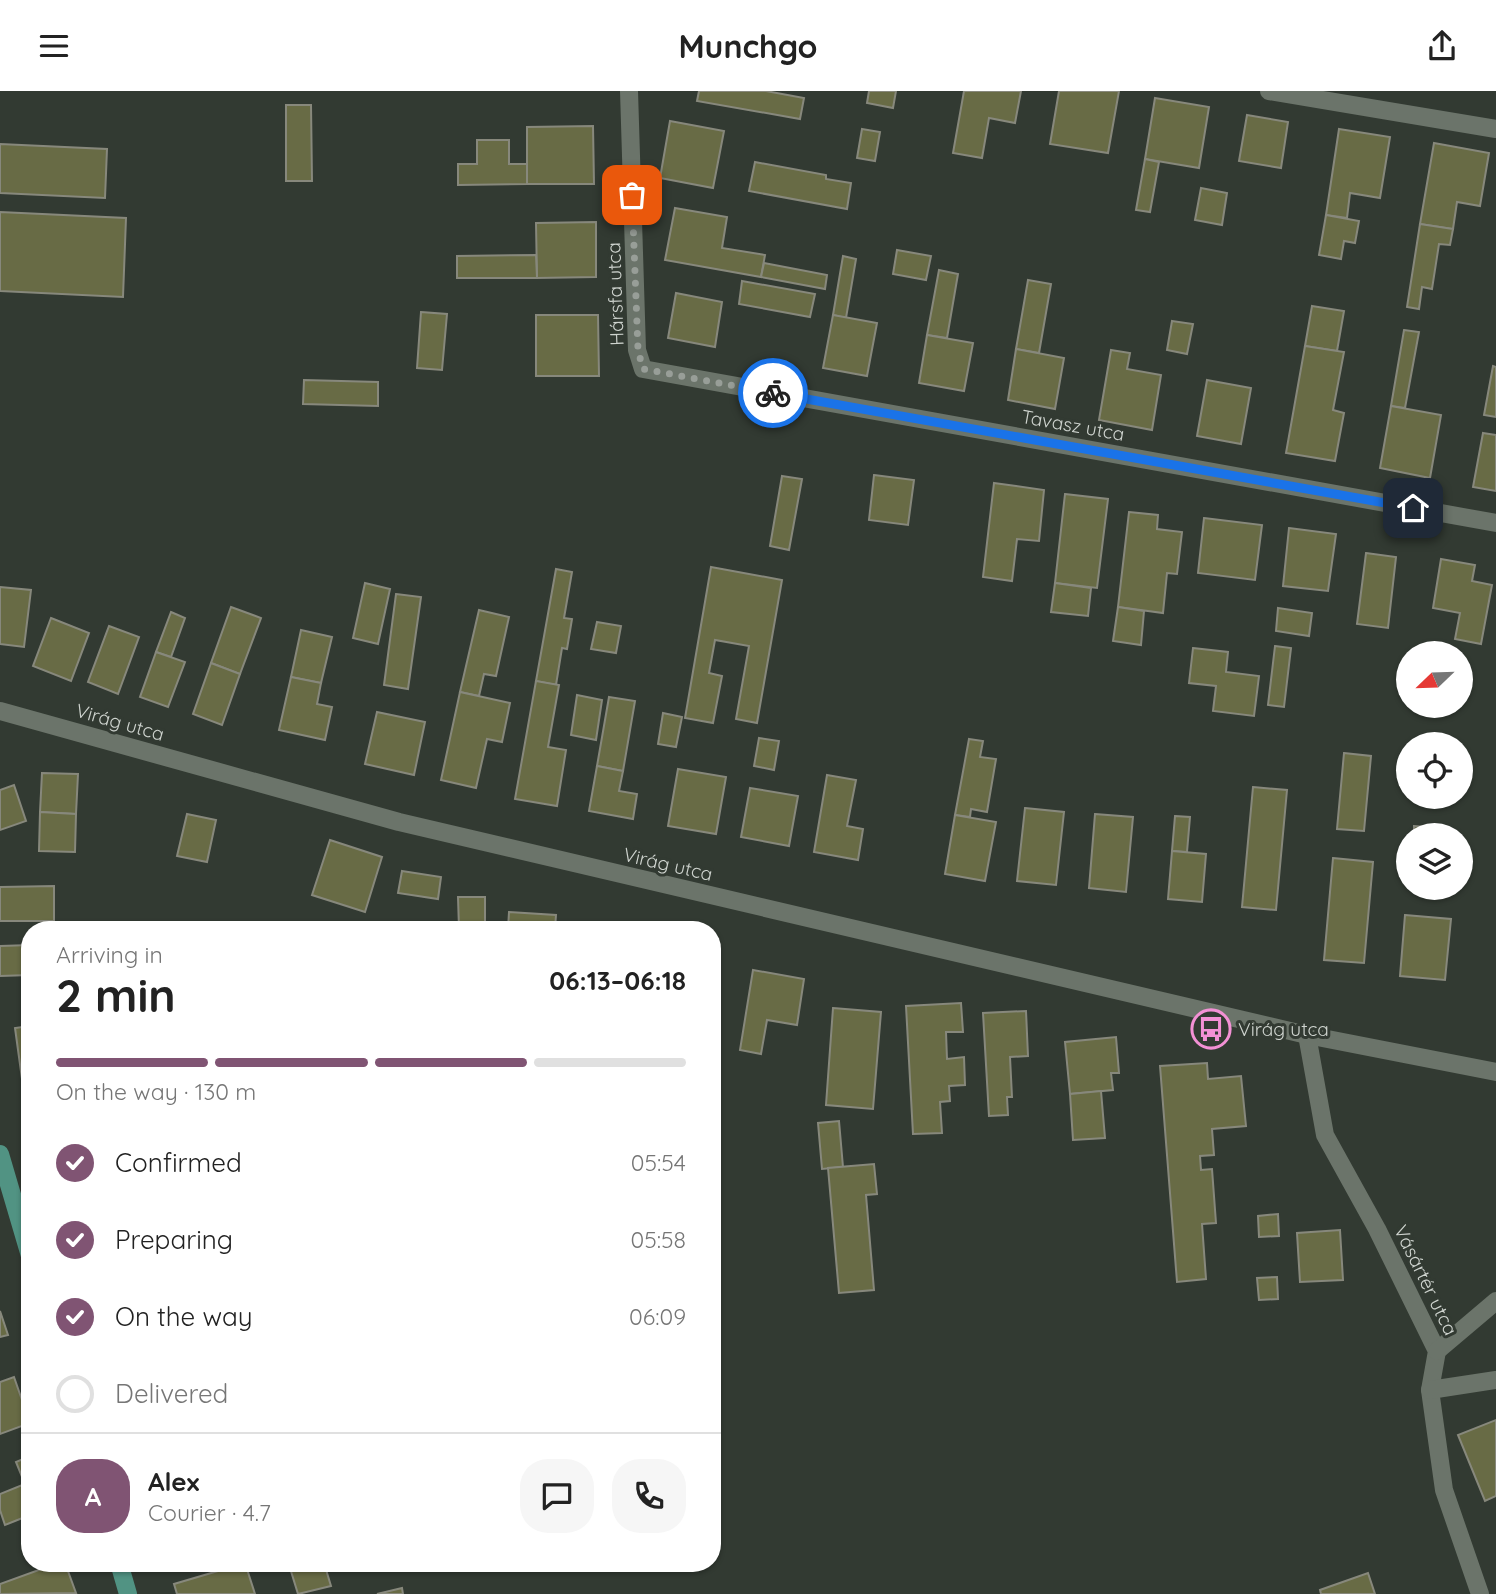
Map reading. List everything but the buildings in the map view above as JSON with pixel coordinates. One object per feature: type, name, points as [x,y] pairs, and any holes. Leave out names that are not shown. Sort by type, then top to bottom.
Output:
[{"type":"main road","points":[[0,1154],[21,1225]]},
{"type":"main road","points":[[122,1572],[128,1594]]},
{"type":"street","name":"Hársfa utca","points":[[629,91],[638,350],[643,369]]},
{"type":"street","points":[[1269,91],[1496,129]]},
{"type":"street","name":"Tavasz utca","points":[[643,369],[1496,523]]},
{"type":"street","name":"Virág utca","points":[[0,711],[399,822],[1307,1035],[1496,1072]]},
{"type":"street","name":"Vásártér utca","points":[[1307,1035],[1325,1135],[1377,1229],[1437,1351],[1430,1390],[1444,1490],[1480,1594]]},
{"type":"street","points":[[1437,1351],[1496,1301]]},
{"type":"street","points":[[1430,1390],[1496,1380]]},
{"type":"way so far","points":[[632,195],[638,350],[643,369],[773,393]]},
{"type":"place","name":"Virág utca","points":[[1211,1029]]},
{"type":"route","points":[[773,393],[1413,508]]}]
